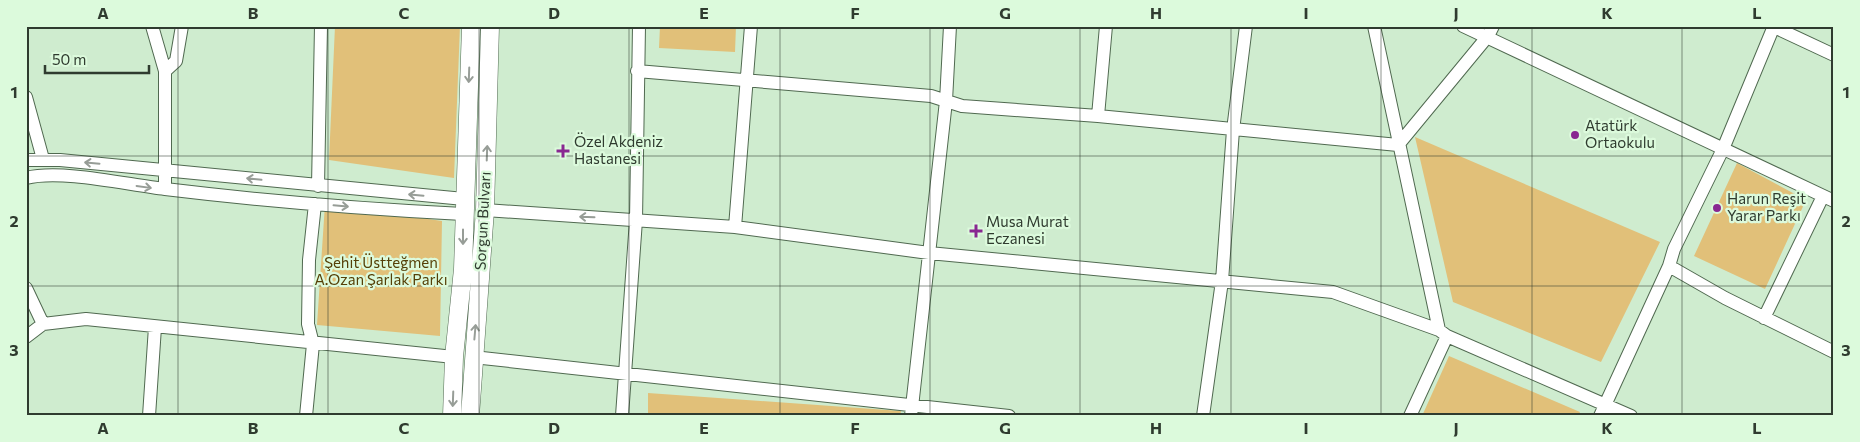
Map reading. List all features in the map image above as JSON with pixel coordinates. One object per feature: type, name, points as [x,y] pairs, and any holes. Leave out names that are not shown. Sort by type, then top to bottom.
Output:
[{"type":"main road","name":"Sorgun Bulvarı","points":[[452,416],[454,357],[463,269],[471,26]]},
{"type":"main road","name":"Sorgun Bulvarı","points":[[470,416],[485,210],[490,26]]},
{"type":"street","points":[[152,26],[165,71],[165,189]]},
{"type":"street","points":[[165,71],[176,61],[182,26]]},
{"type":"street","points":[[318,186],[321,26]]},
{"type":"street","points":[[622,416],[623,375],[636,220],[639,26]]},
{"type":"street","points":[[735,226],[751,26]]},
{"type":"street","points":[[911,411],[946,101],[950,26]]},
{"type":"street","points":[[1098,116],[1106,26]]},
{"type":"street","points":[[1203,416],[1222,281],[1233,130],[1246,26]]},
{"type":"street","points":[[1374,26],[1398,146],[1443,333],[1410,416]]},
{"type":"street","points":[[1463,26],[1491,31],[1723,149],[1828,198],[1764,318]]},
{"type":"street","points":[[1603,410],[1669,266],[1674,249],[1723,149],[1774,27],[1834,55]]},
{"type":"street","points":[[1398,146],[1491,31]]},
{"type":"street","points":[[637,71],[931,96],[962,106],[1098,116],[1398,146]]},
{"type":"street","points":[[26,97],[44,159]]},
{"type":"street","points":[[26,160],[44,159],[165,169],[318,186],[464,207]]},
{"type":"street","points":[[26,178],[74,177],[165,189],[315,204],[464,207]]},
{"type":"street","points":[[306,416],[313,344],[308,324],[310,260],[315,204]]},
{"type":"street","points":[[485,210],[735,226],[930,253],[1333,292],[1443,333],[1603,410],[1631,416]]},
{"type":"street","points":[[1669,266],[1764,318],[1834,352]]},
{"type":"street","points":[[26,288],[43,324]]},
{"type":"street","points":[[26,337],[43,324],[86,319],[313,344],[454,357]]},
{"type":"street","points":[[149,416],[155,327]]},
{"type":"street","points":[[473,357],[623,375],[745,386],[911,411],[1008,416]]},
{"type":"green space","points":[[335,26],[460,26],[454,178],[329,160]]},
{"type":"green space","points":[[660,26],[736,26],[735,52],[659,48]]},
{"type":"green space","points":[[1415,137],[1660,242],[1601,362],[1453,302]]},
{"type":"green space","points":[[1737,163],[1806,200],[1765,289],[1694,256]]},
{"type":"green space","name":"Şehit Üstteğmen A.Ozan Şarlak Parkı","points":[[325,204],[442,221],[440,336],[317,325]]},
{"type":"green space","points":[[1449,356],[1580,412],[1578,416],[1422,416]]},
{"type":"green space","points":[[648,393],[901,411],[900,416],[648,416]]},
{"type":"place","name":"Atatürk Ortaokulu","points":[[1575,135]]},
{"type":"place","name":"Özel Akdeniz Hastanesi","points":[[563,151]]},
{"type":"place","name":"Harun Reşit Yarar Parkı","points":[[1717,208]]},
{"type":"place","name":"Musa Murat Eczanesi","points":[[976,231]]}]
